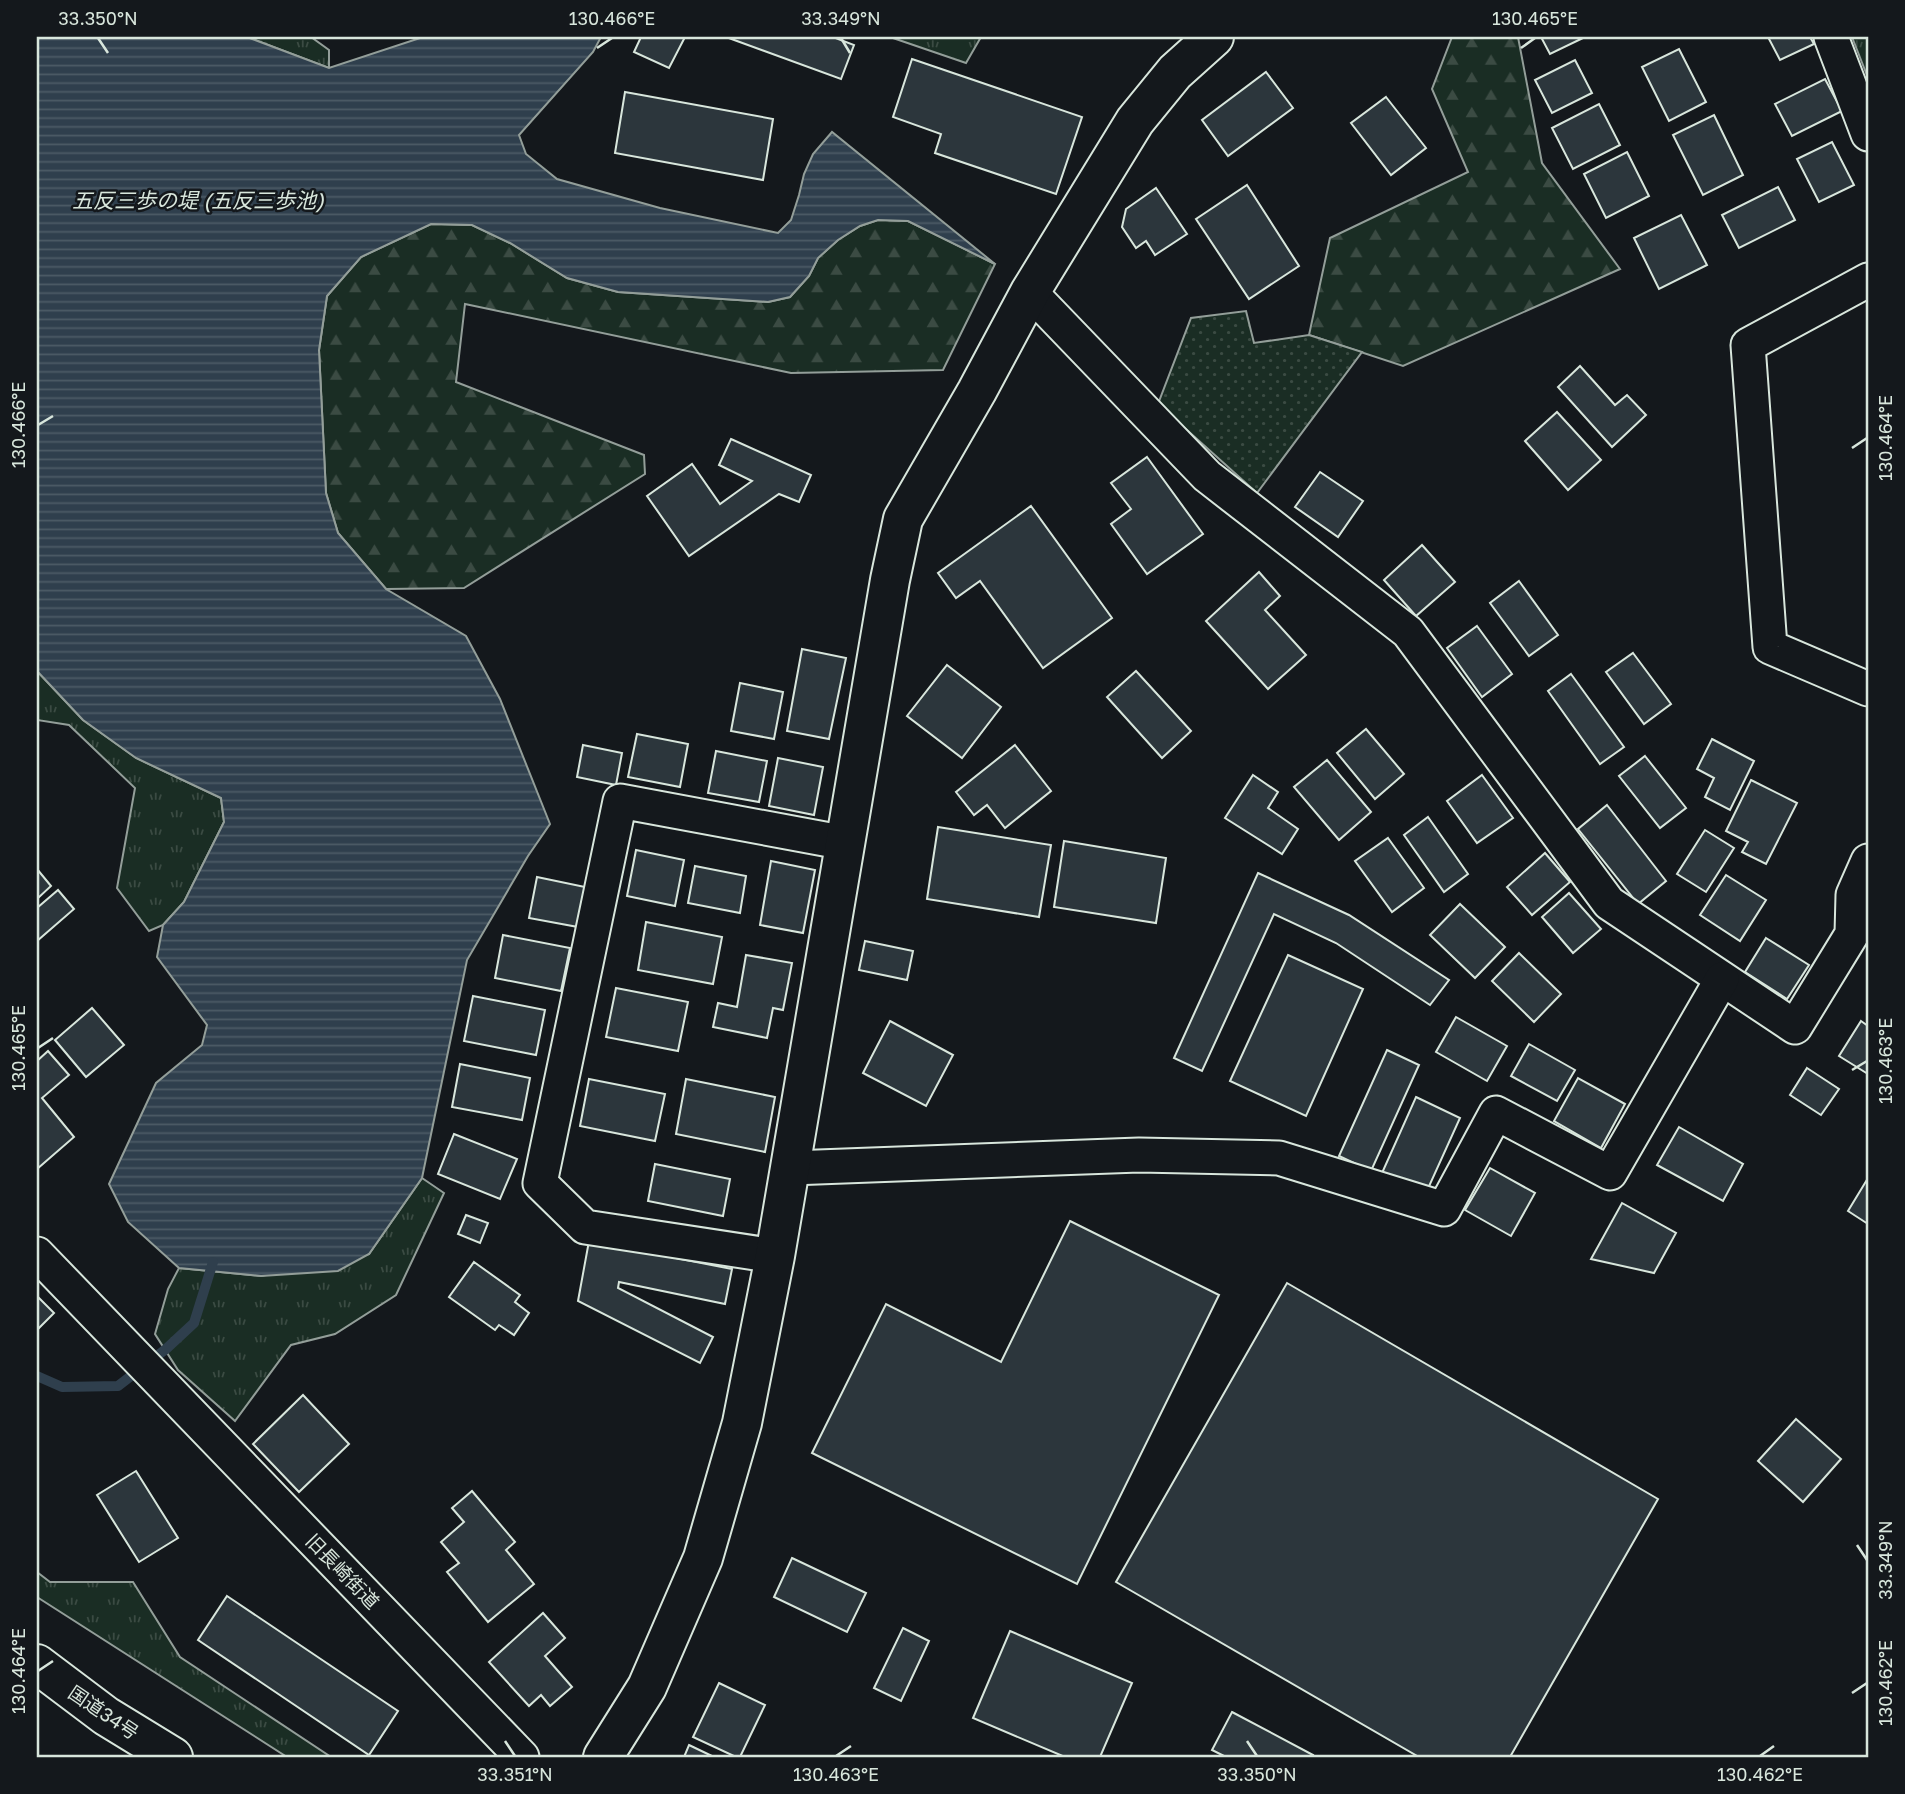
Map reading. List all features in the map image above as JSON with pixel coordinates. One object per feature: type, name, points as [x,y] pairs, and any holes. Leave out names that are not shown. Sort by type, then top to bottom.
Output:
[{"type":"main road","points":[[603,1757],[647,1686],[703,1558],[742,1423],[775,1256],[890,580],[903,519],[1030,292],[1135,121],[1175,72],[1214,37]]},
{"type":"main road","name":"国道34号","points":[[37,1664],[106,1716],[173,1757]]},
{"type":"street","points":[[1831,37],[1868,134]]},
{"type":"street","points":[[1868,280],[1748,345],[1770,647],[1868,689]]},
{"type":"street","points":[[1030,292],[1208,476],[1408,632],[1609,903],[1795,1027],[1860,939],[1853,895],[1868,861]]},
{"type":"street","points":[[775,1256],[585,1227],[540,1183],[620,801],[846,843]]},
{"type":"street","points":[[790,1168],[1139,1155],[1279,1158],[1444,1209],[1496,1113],[1610,1173],[1722,979]]},
{"type":"street","name":"旧長崎街道","points":[[37,1254],[522,1757]]},
{"type":"green space","points":[[247,37],[311,37],[329,50],[329,68]]},
{"type":"green space","points":[[890,37],[981,37],[966,63]]},
{"type":"green space","points":[[1452,37],[1518,37],[1542,163],[1620,269],[1403,366],[1309,335],[1330,238],[1468,172],[1432,89]]},
{"type":"green space","points":[[1852,37],[1868,37],[1868,78]]},
{"type":"green space","points":[[878,220],[908,221],[995,264],[943,370],[791,373],[465,304],[456,382],[644,455],[645,474],[464,588],[386,589],[338,533],[326,493],[319,350],[327,296],[361,257],[431,224],[472,225],[510,243],[567,278],[618,292],[768,302],[790,297],[809,276],[818,258],[838,240],[860,226]]},
{"type":"green space","points":[[1246,311],[1254,343],[1309,335],[1362,352],[1257,493],[1158,404],[1191,318]]},
{"type":"green space","points":[[37,671],[83,720],[136,758],[221,798],[224,822],[184,902],[163,925],[149,931],[117,888],[135,788],[69,725],[37,720]]},
{"type":"green space","points":[[422,1178],[444,1193],[396,1295],[335,1334],[291,1345],[235,1421],[178,1370],[155,1334],[168,1289],[179,1268],[261,1276],[369,1254]]},
{"type":"green space","points":[[37,1572],[50,1582],[133,1582],[180,1657],[331,1757],[287,1757],[37,1597]]},
{"type":"water","name":"五反三歩の堤 (五反三歩池)","points":[[37,37],[247,37],[329,68],[423,37],[601,37],[593,52],[519,135],[526,154],[557,179],[660,208],[778,233],[791,220],[804,174],[813,154],[832,132],[995,264],[908,221],[878,220],[860,226],[838,240],[818,258],[809,276],[790,297],[768,302],[618,292],[567,278],[510,243],[472,225],[431,224],[361,257],[327,296],[319,350],[326,493],[338,533],[386,589],[466,636],[500,699],[550,824],[528,856],[467,960],[422,1178],[369,1254],[338,1271],[261,1276],[179,1268],[128,1222],[109,1184],[156,1083],[202,1045],[207,1025],[157,957],[163,925],[184,902],[224,822],[221,798],[136,758],[83,720],[37,671]]},
{"type":"building","points":[[641,37],[685,37],[669,68],[634,52]]},
{"type":"building","points":[[726,37],[833,37],[854,45],[841,79]]},
{"type":"building","points":[[1541,37],[1585,37],[1550,54]]},
{"type":"building","points":[[1768,37],[1810,37],[1814,44],[1780,60]]},
{"type":"building","points":[[1679,49],[1706,102],[1669,121],[1642,67]]},
{"type":"building","points":[[912,59],[1082,117],[1056,194],[935,153],[941,134],[893,117]]},
{"type":"building","points":[[1575,60],[1592,93],[1552,113],[1535,80]]},
{"type":"building","points":[[1266,72],[1293,108],[1228,156],[1202,120]]},
{"type":"building","points":[[1825,79],[1842,111],[1792,136],[1775,104]]},
{"type":"building","points":[[625,92],[773,119],[763,180],[615,153]]},
{"type":"building","points":[[1386,97],[1426,148],[1391,175],[1351,123]]},
{"type":"building","points":[[1599,104],[1620,145],[1573,169],[1552,128]]},
{"type":"building","points":[[1714,115],[1743,175],[1703,195],[1673,135]]},
{"type":"building","points":[[1832,142],[1854,185],[1819,202],[1797,159]]},
{"type":"building","points":[[1627,152],[1649,196],[1606,218],[1584,174]]},
{"type":"building","points":[[1247,185],[1299,266],[1249,299],[1196,219]]},
{"type":"building","points":[[1778,187],[1795,220],[1739,248],[1722,215]]},
{"type":"building","points":[[1156,188],[1187,234],[1155,255],[1146,241],[1136,248],[1122,227],[1126,209]]},
{"type":"building","points":[[1681,215],[1707,265],[1659,289],[1634,238]]},
{"type":"building","points":[[1580,366],[1615,405],[1627,395],[1646,415],[1612,447],[1558,387]]},
{"type":"building","points":[[1557,412],[1601,460],[1568,490],[1525,441]]},
{"type":"building","points":[[731,439],[811,475],[799,502],[779,494],[689,556],[647,496],[692,464],[720,504],[752,481],[719,465]]},
{"type":"building","points":[[1147,457],[1203,534],[1147,574],[1111,524],[1131,509],[1111,483]]},
{"type":"building","points":[[1320,472],[1363,501],[1338,537],[1295,507]]},
{"type":"building","points":[[1031,506],[1112,618],[1043,668],[980,581],[956,598],[938,573]]},
{"type":"building","points":[[1422,545],[1455,582],[1416,616],[1384,580]]},
{"type":"building","points":[[1259,572],[1280,596],[1265,610],[1306,655],[1268,689],[1206,621]]},
{"type":"building","points":[[1519,581],[1558,635],[1529,656],[1490,603]]},
{"type":"building","points":[[1477,626],[1512,674],[1482,697],[1447,648]]},
{"type":"building","points":[[802,649],[846,658],[829,739],[787,731]]},
{"type":"building","points":[[1633,653],[1671,704],[1644,724],[1606,672]]},
{"type":"building","points":[[947,665],[1001,707],[962,758],[907,716]]},
{"type":"building","points":[[1136,671],[1191,731],[1162,758],[1107,697]]},
{"type":"building","points":[[1571,674],[1624,747],[1600,764],[1548,691]]},
{"type":"building","points":[[740,683],[783,692],[774,739],[731,731]]},
{"type":"building","points":[[1366,729],[1404,774],[1375,799],[1337,753]]},
{"type":"building","points":[[637,734],[688,744],[680,787],[628,777]]},
{"type":"building","points":[[1712,739],[1754,761],[1730,810],[1705,797],[1714,778],[1697,769]]},
{"type":"building","points":[[583,745],[622,753],[616,785],[577,777]]},
{"type":"building","points":[[1015,745],[1051,791],[1005,828],[987,805],[974,815],[956,792]]},
{"type":"building","points":[[716,751],[767,761],[759,802],[708,793]]},
{"type":"building","points":[[1645,756],[1686,808],[1660,828],[1619,776]]},
{"type":"building","points":[[778,758],[823,767],[814,815],[769,806]]},
{"type":"building","points":[[1327,760],[1371,812],[1339,840],[1294,787]]},
{"type":"building","points":[[1253,775],[1278,792],[1268,808],[1298,829],[1282,854],[1225,818]]},
{"type":"building","points":[[1482,775],[1513,818],[1477,843],[1447,801]]},
{"type":"building","points":[[1751,780],[1797,803],[1766,864],[1742,852],[1748,842],[1726,831]]},
{"type":"building","points":[[1607,805],[1666,881],[1638,904],[1578,829]]},
{"type":"building","points":[[1428,817],[1468,874],[1444,892],[1404,835]]},
{"type":"building","points":[[938,827],[1051,845],[1039,917],[927,899]]},
{"type":"building","points":[[1705,830],[1734,848],[1706,892],[1677,874]]},
{"type":"building","points":[[1388,838],[1424,888],[1392,912],[1355,861]]},
{"type":"building","points":[[1064,841],[1166,858],[1156,923],[1054,907]]},
{"type":"building","points":[[636,850],[684,860],[675,906],[627,896]]},
{"type":"building","points":[[1545,853],[1570,882],[1532,915],[1507,887]]},
{"type":"building","points":[[771,861],[815,870],[803,933],[760,925]]},
{"type":"building","points":[[695,866],[746,876],[740,913],[688,903]]},
{"type":"building","points":[[37,869],[51,886],[37,899]]},
{"type":"building","points":[[1258,873],[1349,915],[1449,980],[1430,1005],[1336,943],[1274,914],[1202,1071],[1174,1058]]},
{"type":"building","points":[[1726,875],[1766,900],[1740,941],[1700,915]]},
{"type":"building","points":[[537,877],[585,887],[578,927],[529,918]]},
{"type":"building","points":[[58,890],[74,909],[37,941],[37,908]]},
{"type":"building","points":[[1569,893],[1601,929],[1573,953],[1542,917]]},
{"type":"building","points":[[1460,904],[1505,947],[1475,978],[1430,935]]},
{"type":"building","points":[[646,922],[722,937],[713,984],[638,970]]},
{"type":"building","points":[[503,935],[570,948],[561,991],[495,978]]},
{"type":"building","points":[[1766,938],[1809,965],[1787,999],[1745,972]]},
{"type":"building","points":[[865,941],[913,951],[907,980],[859,970]]},
{"type":"building","points":[[1519,953],[1561,994],[1534,1022],[1492,981]]},
{"type":"building","points":[[746,955],[792,963],[783,1010],[773,1008],[767,1038],[713,1027],[718,1003],[737,1007]]},
{"type":"building","points":[[1288,955],[1363,989],[1306,1116],[1230,1081]]},
{"type":"building","points":[[616,988],[688,1002],[678,1051],[606,1037]]},
{"type":"building","points":[[473,996],[545,1010],[536,1055],[464,1041]]},
{"type":"building","points":[[92,1008],[124,1045],[86,1077],[55,1040]]},
{"type":"building","points":[[1456,1017],[1507,1046],[1487,1081],[1436,1052]]},
{"type":"building","points":[[890,1021],[953,1055],[926,1106],[863,1073]]},
{"type":"building","points":[[1861,1021],[1868,1026],[1868,1074],[1839,1056]]},
{"type":"building","points":[[1529,1044],[1575,1070],[1557,1101],[1511,1076]]},
{"type":"building","points":[[1387,1050],[1419,1065],[1371,1171],[1339,1156]]},
{"type":"building","points":[[48,1051],[69,1075],[42,1098],[74,1137],[37,1169],[37,1061]]},
{"type":"building","points":[[460,1064],[530,1078],[522,1120],[452,1107]]},
{"type":"building","points":[[1807,1068],[1839,1089],[1821,1115],[1790,1095]]},
{"type":"building","points":[[1578,1078],[1625,1104],[1601,1148],[1554,1121]]},
{"type":"building","points":[[589,1079],[665,1094],[655,1141],[580,1126]]},
{"type":"building","points":[[686,1079],[775,1097],[765,1152],[676,1134]]},
{"type":"building","points":[[1416,1097],[1460,1118],[1426,1193],[1382,1173]]},
{"type":"building","points":[[1679,1127],[1743,1164],[1723,1201],[1657,1165]]},
{"type":"building","points":[[454,1134],[517,1159],[500,1199],[438,1174]]},
{"type":"building","points":[[655,1164],[730,1179],[723,1216],[648,1201]]},
{"type":"building","points":[[1490,1168],[1535,1193],[1511,1236],[1465,1210]]},
{"type":"building","points":[[1868,1178],[1868,1224],[1848,1211]]},
{"type":"building","points":[[1622,1203],[1676,1233],[1654,1273],[1591,1259]]},
{"type":"building","points":[[466,1215],[488,1223],[480,1243],[458,1234]]},
{"type":"building","points":[[1070,1221],[1219,1295],[1077,1584],[812,1453],[886,1304],[1001,1362]]},
{"type":"building","points":[[589,1241],[732,1269],[725,1304],[619,1282],[618,1288],[713,1337],[700,1363],[578,1301]]},
{"type":"building","points":[[474,1262],[520,1295],[515,1302],[529,1313],[514,1335],[499,1325],[495,1330],[449,1297]]},
{"type":"building","points":[[1287,1283],[1658,1499],[1510,1757],[1419,1757],[1116,1582]]},
{"type":"building","points":[[37,1296],[54,1313],[37,1330]]},
{"type":"building","points":[[303,1395],[349,1444],[299,1492],[253,1444]]},
{"type":"building","points":[[1796,1419],[1841,1459],[1803,1502],[1758,1461]]},
{"type":"building","points":[[136,1471],[178,1538],[139,1562],[97,1495]]},
{"type":"building","points":[[472,1491],[515,1542],[506,1550],[534,1584],[488,1622],[447,1572],[459,1563],[441,1542],[464,1522],[452,1508]]},
{"type":"building","points":[[792,1558],[866,1593],[847,1632],[774,1597]]},
{"type":"building","points":[[227,1596],[398,1711],[369,1755],[198,1640]]},
{"type":"building","points":[[543,1613],[565,1638],[545,1656],[572,1687],[550,1706],[541,1695],[529,1706],[489,1662]]},
{"type":"building","points":[[903,1628],[929,1641],[901,1701],[874,1688]]},
{"type":"building","points":[[1010,1631],[1132,1683],[1100,1757],[1065,1757],[973,1718]]},
{"type":"building","points":[[719,1683],[765,1705],[740,1757],[693,1737]]},
{"type":"building","points":[[1232,1712],[1313,1755],[1312,1757],[1226,1757],[1212,1750]]},
{"type":"building","points":[[689,1745],[714,1757],[684,1757]]},
{"type":"waterway","points":[[37,1376],[62,1387],[118,1386],[166,1349],[194,1323],[213,1262]]}]
